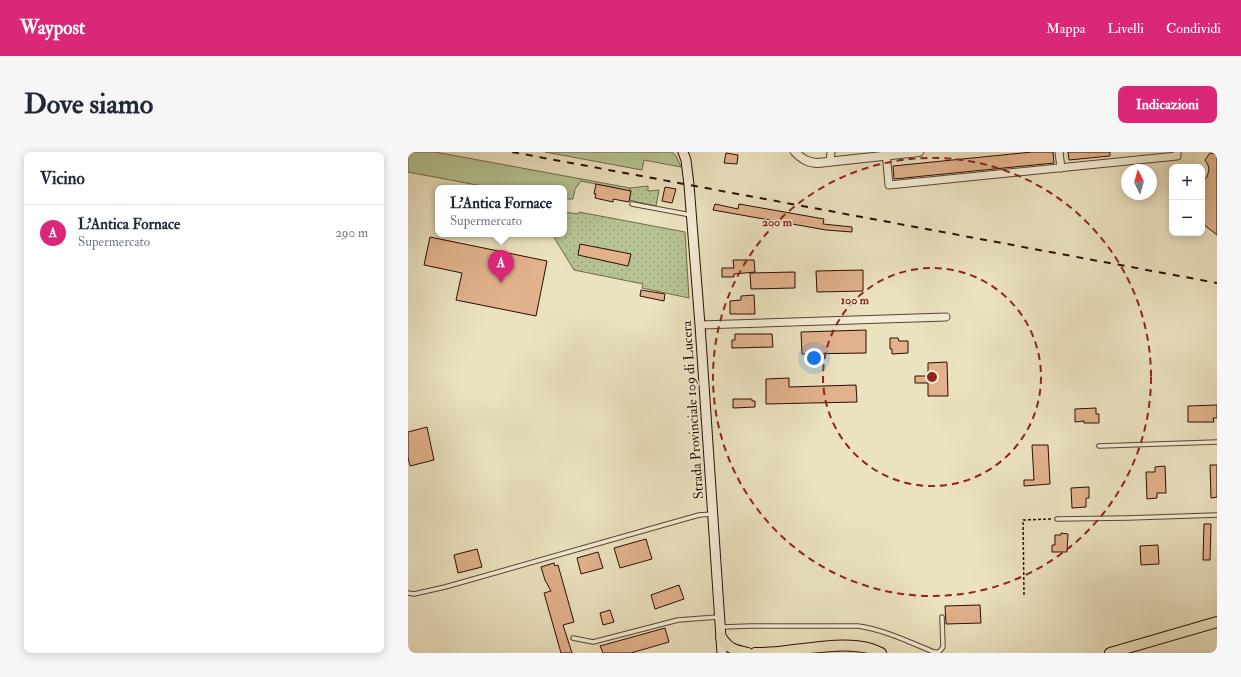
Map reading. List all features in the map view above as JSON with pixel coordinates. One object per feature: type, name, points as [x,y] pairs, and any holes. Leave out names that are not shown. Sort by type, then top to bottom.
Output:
[{"type":"main road","name":"Strada Provinciale 109 di Lucera","points":[[683,152],[687,166],[692,215],[722,653]]},
{"type":"main road","points":[[1110,653],[1217,622]]},
{"type":"main road","points":[[721,632],[727,645],[734,650],[748,653]]},
{"type":"main road","points":[[755,653],[784,652],[854,645],[875,649],[881,653]]},
{"type":"street","points":[[686,152],[687,166]]},
{"type":"street","points":[[795,152],[801,158],[811,163],[870,158],[886,154],[919,152]]},
{"type":"street","points":[[830,162],[831,152]]},
{"type":"street","points":[[862,152],[870,158]]},
{"type":"street","points":[[1059,152],[1061,168]]},
{"type":"street","points":[[886,154],[889,185],[1177,156],[1177,152]]},
{"type":"street","points":[[700,325],[946,317]]},
{"type":"lane","points":[[632,204],[692,215]]},
{"type":"lane","points":[[1098,446],[1217,442]]},
{"type":"lane","points":[[408,593],[414,594],[445,587],[699,515],[713,514]]},
{"type":"lane","points":[[1057,519],[1217,515]]},
{"type":"lane","points":[[573,638],[593,642],[678,620],[720,617]]},
{"type":"lane","points":[[721,632],[751,626],[858,626],[884,631],[934,652],[939,652],[943,647],[942,618]]},
{"type":"path","points":[[1024,595],[1023,520],[1057,519]]},
{"type":"green space","points":[[408,152],[435,152],[630,188],[630,191],[581,181],[575,189],[573,199],[567,199],[567,185],[477,185],[408,172]]},
{"type":"green space","points":[[545,152],[672,152],[676,156],[681,167],[644,160],[642,170]]},
{"type":"green space","points":[[648,186],[648,191],[659,190],[656,206],[629,200],[631,191],[630,188]]},
{"type":"green space","points":[[567,212],[578,214],[579,212],[685,232],[689,298],[642,288],[643,284],[574,270],[554,237],[567,237]]},
{"type":"building","points":[[1032,152],[1053,152],[1054,163],[894,179],[893,166]]},
{"type":"building","points":[[1068,152],[1110,152],[1110,156],[1069,160]]},
{"type":"building","points":[[726,153],[738,155],[737,164],[724,163]]},
{"type":"building","points":[[1210,153],[1217,154],[1217,235],[1205,225],[1205,179],[1209,170],[1205,160]]},
{"type":"building","points":[[596,184],[631,191],[629,202],[613,199],[613,202],[595,198],[596,194],[594,194]]},
{"type":"building","points":[[665,187],[676,189],[672,203],[662,201]]},
{"type":"building","points":[[715,204],[738,209],[739,204],[824,219],[823,224],[852,227],[852,232],[826,230],[713,210]]},
{"type":"building","points":[[430,237],[547,261],[536,316],[456,300],[462,273],[424,265]]},
{"type":"building","points":[[580,244],[631,254],[628,266],[578,255]]},
{"type":"building","points":[[733,260],[754,260],[755,272],[734,274],[734,277],[722,277],[722,268],[734,268]]},
{"type":"building","points":[[863,270],[863,291],[817,292],[816,271]]},
{"type":"building","points":[[795,272],[795,288],[751,289],[750,273]]},
{"type":"building","points":[[641,290],[665,294],[664,301],[640,296]]},
{"type":"building","points":[[754,295],[755,314],[730,314],[730,301],[741,300],[741,296]]},
{"type":"building","points":[[866,330],[866,353],[802,354],[801,332]]},
{"type":"building","points":[[735,334],[772,334],[773,347],[732,348],[732,340],[735,340]]},
{"type":"building","points":[[890,338],[898,338],[899,341],[908,341],[908,353],[892,354],[892,349],[890,349]]},
{"type":"building","points":[[947,362],[948,396],[928,396],[928,383],[915,383],[915,376],[928,376],[928,363]]},
{"type":"building","points":[[789,378],[789,387],[856,385],[857,402],[766,404],[766,379]]},
{"type":"building","points":[[733,399],[752,399],[752,401],[755,401],[755,407],[733,408]]},
{"type":"building","points":[[1217,405],[1217,418],[1213,418],[1214,422],[1188,422],[1188,406]]},
{"type":"building","points":[[1096,408],[1096,414],[1099,414],[1099,423],[1084,423],[1084,421],[1075,422],[1075,409]]},
{"type":"building","points":[[427,427],[434,460],[410,466],[408,457],[408,432]]},
{"type":"building","points":[[1032,445],[1048,445],[1050,484],[1024,486],[1024,480],[1034,480]]},
{"type":"building","points":[[1210,465],[1217,465],[1217,497],[1211,498]]},
{"type":"building","points":[[1165,466],[1166,493],[1157,493],[1157,498],[1147,499],[1146,472],[1155,472],[1155,467]]},
{"type":"building","points":[[1089,487],[1089,498],[1086,498],[1086,507],[1072,508],[1071,488]]},
{"type":"building","points":[[1204,524],[1211,524],[1210,560],[1203,560]]},
{"type":"building","points":[[1061,533],[1068,534],[1067,552],[1052,552],[1052,545],[1055,545],[1055,535],[1061,535]]},
{"type":"building","points":[[646,539],[652,559],[620,568],[614,548]]},
{"type":"building","points":[[1158,545],[1159,564],[1141,565],[1140,546]]},
{"type":"building","points":[[477,549],[482,567],[458,573],[454,555]]},
{"type":"building","points":[[598,552],[603,568],[581,574],[577,558]]},
{"type":"building","points":[[554,563],[555,566],[558,565],[574,622],[563,625],[572,653],[561,653],[544,593],[551,591],[545,580],[541,567]]},
{"type":"building","points":[[679,585],[684,599],[655,609],[651,595]]},
{"type":"building","points":[[980,605],[981,623],[946,624],[945,606]]},
{"type":"building","points":[[610,610],[614,622],[603,625],[600,613]]},
{"type":"building","points":[[665,628],[669,642],[631,653],[603,653],[600,646]]},
{"type":"railway","points":[[512,152],[1217,283]]},
{"type":"place","name":"L'Antica Fornace","points":[[501,283]]}]
